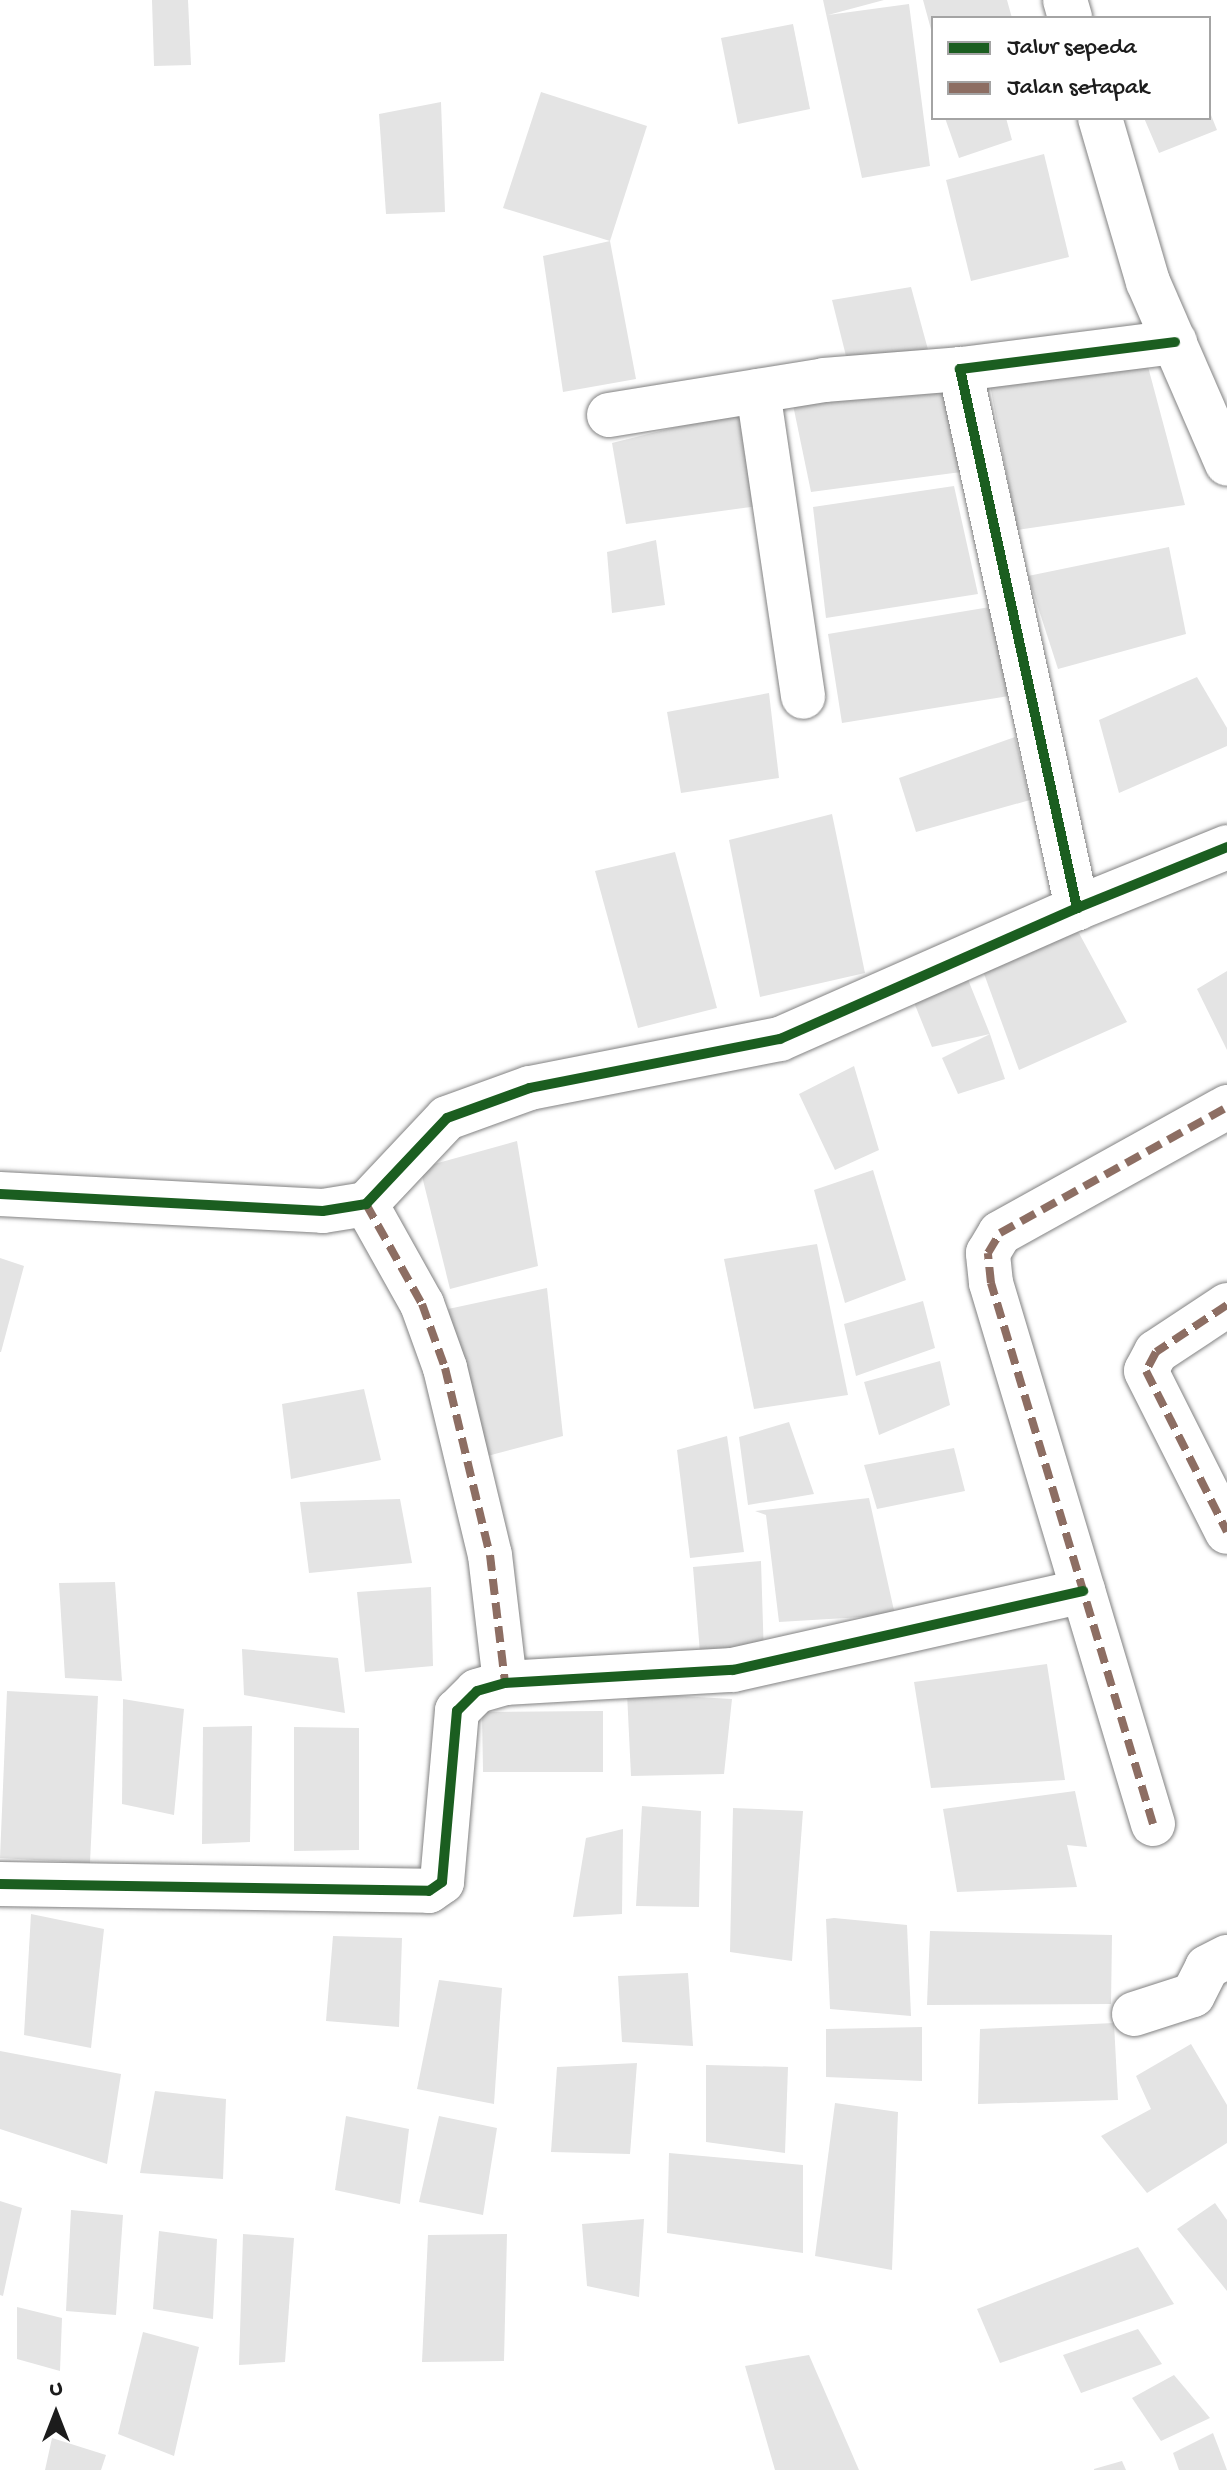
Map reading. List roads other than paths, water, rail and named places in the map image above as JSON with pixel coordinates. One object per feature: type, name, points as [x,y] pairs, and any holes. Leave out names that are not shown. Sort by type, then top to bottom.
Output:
[{"type":"street","points":[[1101,120],[1148,282],[1227,464]]},
{"type":"street","points":[[609,415],[758,391],[1175,342]]},
{"type":"street","points":[[960,369],[1077,908]]},
{"type":"street","points":[[758,391],[803,697]]},
{"type":"street","points":[[0,1194],[323,1211],[366,1204],[447,1118],[530,1088],[780,1039],[1077,908],[1227,847]]},
{"type":"street","points":[[1153,1824],[991,1283],[988,1253],[1000,1233],[1227,1107]]},
{"type":"street","points":[[366,1204],[422,1304],[445,1368],[490,1555],[505,1683]]},
{"type":"street","points":[[1227,1305],[1156,1352],[1146,1371],[1227,1532]]},
{"type":"street","points":[[0,1884],[437,1888],[442,1882],[457,1711],[477,1691],[505,1683],[733,1670],[1083,1591]]},
{"type":"street","points":[[1134,2014],[1193,1995],[1207,1967],[1227,1957]]}]
